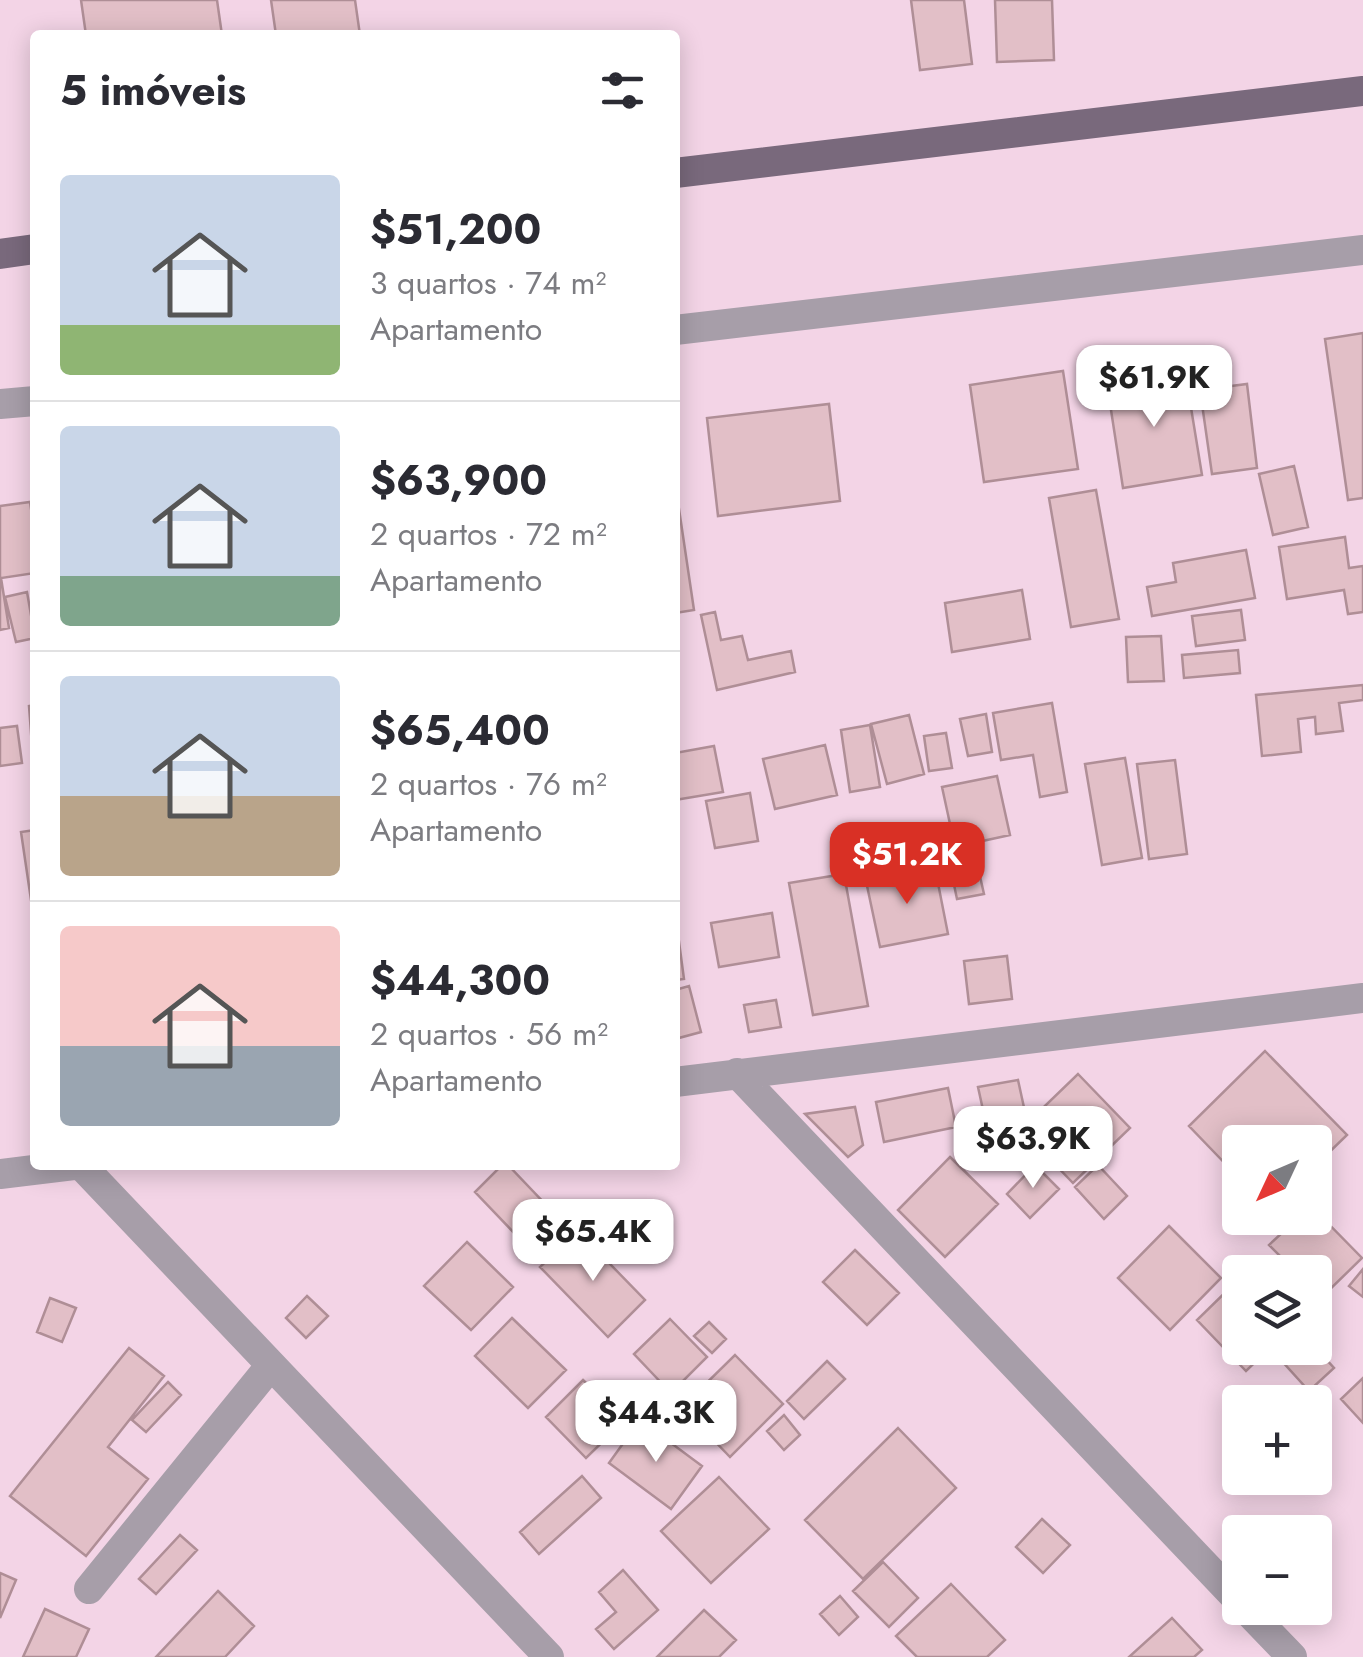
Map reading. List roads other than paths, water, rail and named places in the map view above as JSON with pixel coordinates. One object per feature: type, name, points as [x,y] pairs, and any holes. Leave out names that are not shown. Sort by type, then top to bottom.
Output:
[{"type":"main road","points":[[680,172],[1363,91]]},
{"type":"main road","points":[[0,254],[30,250]]},
{"type":"street","points":[[680,329],[1363,250]]},
{"type":"street","points":[[0,404],[30,401]]},
{"type":"street","points":[[680,1081],[1363,998]]},
{"type":"street","points":[[737,1073],[1222,1584]]},
{"type":"street","points":[[0,1174],[35,1170]]},
{"type":"street","points":[[83,1170],[549,1657]]},
{"type":"street","points":[[90,1589],[271,1365]]},
{"type":"street","points":[[1261,1625],[1292,1657]]}]
